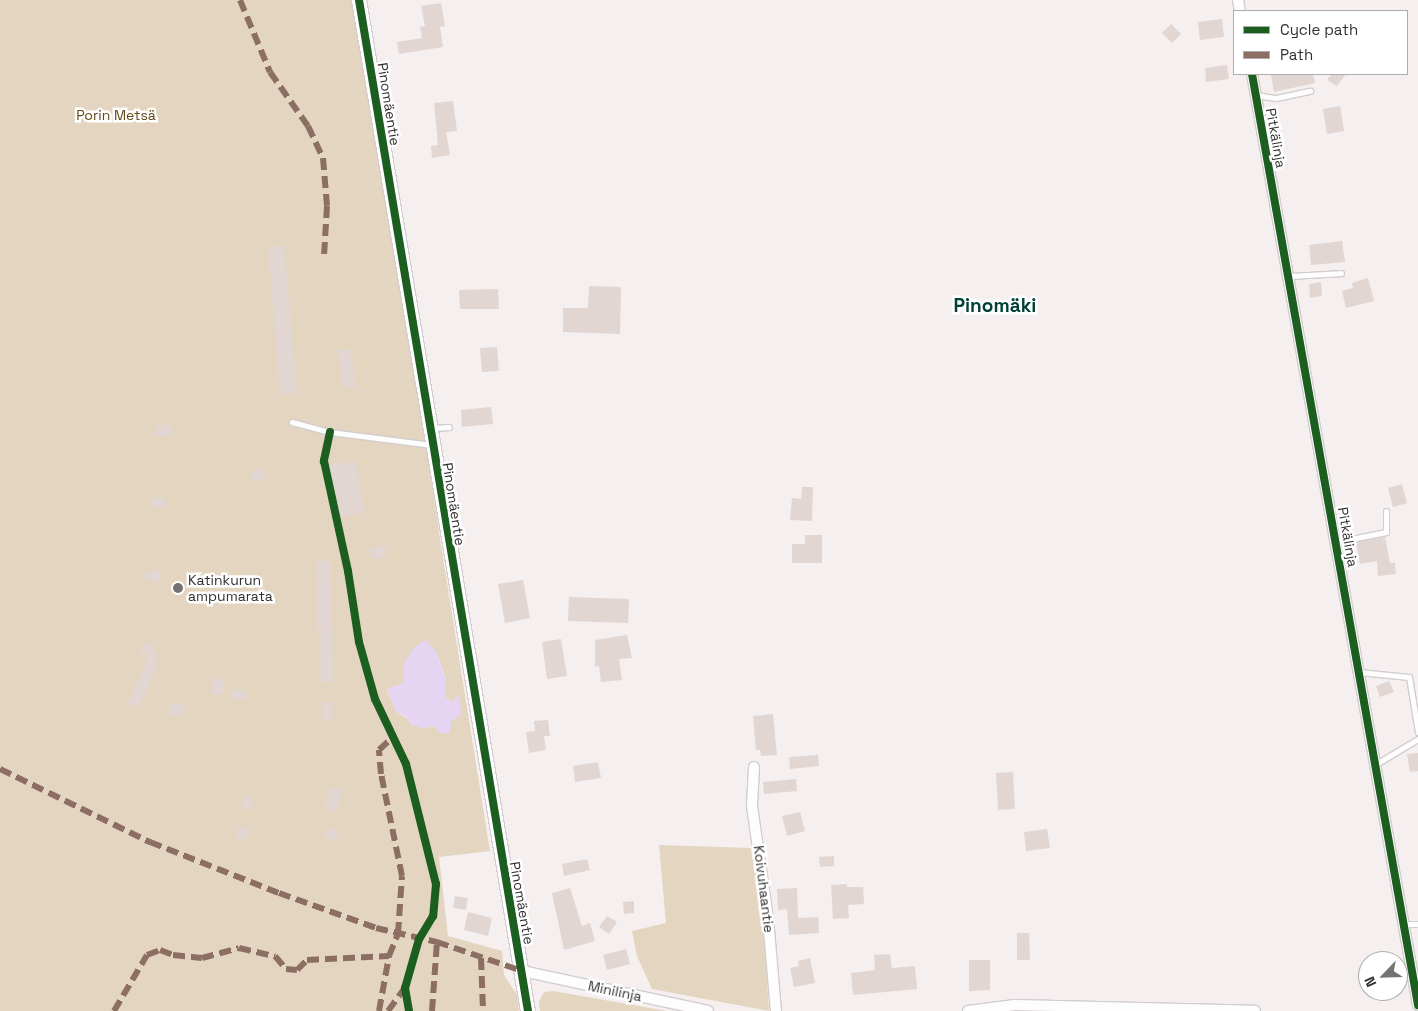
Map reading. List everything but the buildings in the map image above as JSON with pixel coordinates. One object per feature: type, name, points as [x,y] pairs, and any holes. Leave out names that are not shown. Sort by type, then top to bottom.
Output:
[{"type":"street","name":"Pinomäentie","points":[[359,0],[432,446],[528,1011]]},
{"type":"street","name":"Pitkälinja","points":[[1252,75],[1418,1005]]},
{"type":"street","name":"Koivuhaantie","points":[[754,767],[752,806],[768,918],[776,1011]]},
{"type":"street","name":"Minilinja","points":[[522,971],[708,1011]]},
{"type":"street","points":[[968,1011],[1015,1005],[1255,1011]]},
{"type":"lane","points":[[1256,95],[1276,98],[1310,91]]},
{"type":"lane","points":[[1288,276],[1341,273]]},
{"type":"lane","points":[[292,422],[330,432],[432,446]]},
{"type":"lane","points":[[429,428],[449,427]]},
{"type":"lane","points":[[1336,542],[1386,532],[1386,511]]},
{"type":"lane","points":[[1360,672],[1409,677],[1418,732]]},
{"type":"lane","points":[[1376,764],[1418,739]]},
{"type":"lane","points":[[1404,924],[1418,924]]},
{"type":"green space","name":"Porin Metsä","points":[[0,0],[360,0],[441,545],[490,851],[439,857],[448,936],[502,951],[504,975],[517,995],[519,1011],[0,1011]],"holes":[[[436,652],[446,679],[446,698],[452,702],[458,695],[434,726],[423,728],[397,712],[387,690],[403,683]]]},
{"type":"green space","points":[[659,845],[751,848],[763,920],[769,1011],[652,989],[637,956],[632,931],[666,923]]},
{"type":"green space","points":[[553,991],[667,1011],[540,1011],[539,1001],[544,992]]},
{"type":"shaded area","points":[[426,640],[436,652],[446,680],[446,698],[452,702],[459,694],[461,714],[452,721],[449,734],[440,733],[434,726],[423,728],[411,725],[407,717],[397,712],[387,689],[403,683],[404,663],[415,646]]},
{"type":"marked path","points":[[240,0],[270,72],[308,126],[323,158],[327,206],[324,256]]},
{"type":"marked path","points":[[379,1011],[389,956],[398,934],[402,876],[381,774],[379,750],[393,737]]},
{"type":"marked path","points":[[0,769],[150,842],[279,893],[376,928],[437,942],[522,971]]},
{"type":"marked path","points":[[432,1011],[437,942]]},
{"type":"marked path","points":[[114,1011],[147,955],[160,950],[173,955],[202,958],[239,948],[275,956],[286,969],[297,970],[307,960],[389,956]]},
{"type":"marked path","points":[[481,958],[483,1011]]},
{"type":"marked path","points":[[388,1011],[405,988]]},
{"type":"cycle path","points":[[359,0],[528,1011]]},
{"type":"cycle path","points":[[1252,75],[1418,1005]]},
{"type":"cycle path","points":[[330,432],[324,461],[348,571],[359,642],[375,699],[406,764],[436,884],[433,916],[419,939],[405,988],[409,1011]]},
{"type":"place","name":"Katinkurun ampumarata","points":[[178,588]]},
{"type":"district","name":"Pinomäki","points":[[995,306]]}]
